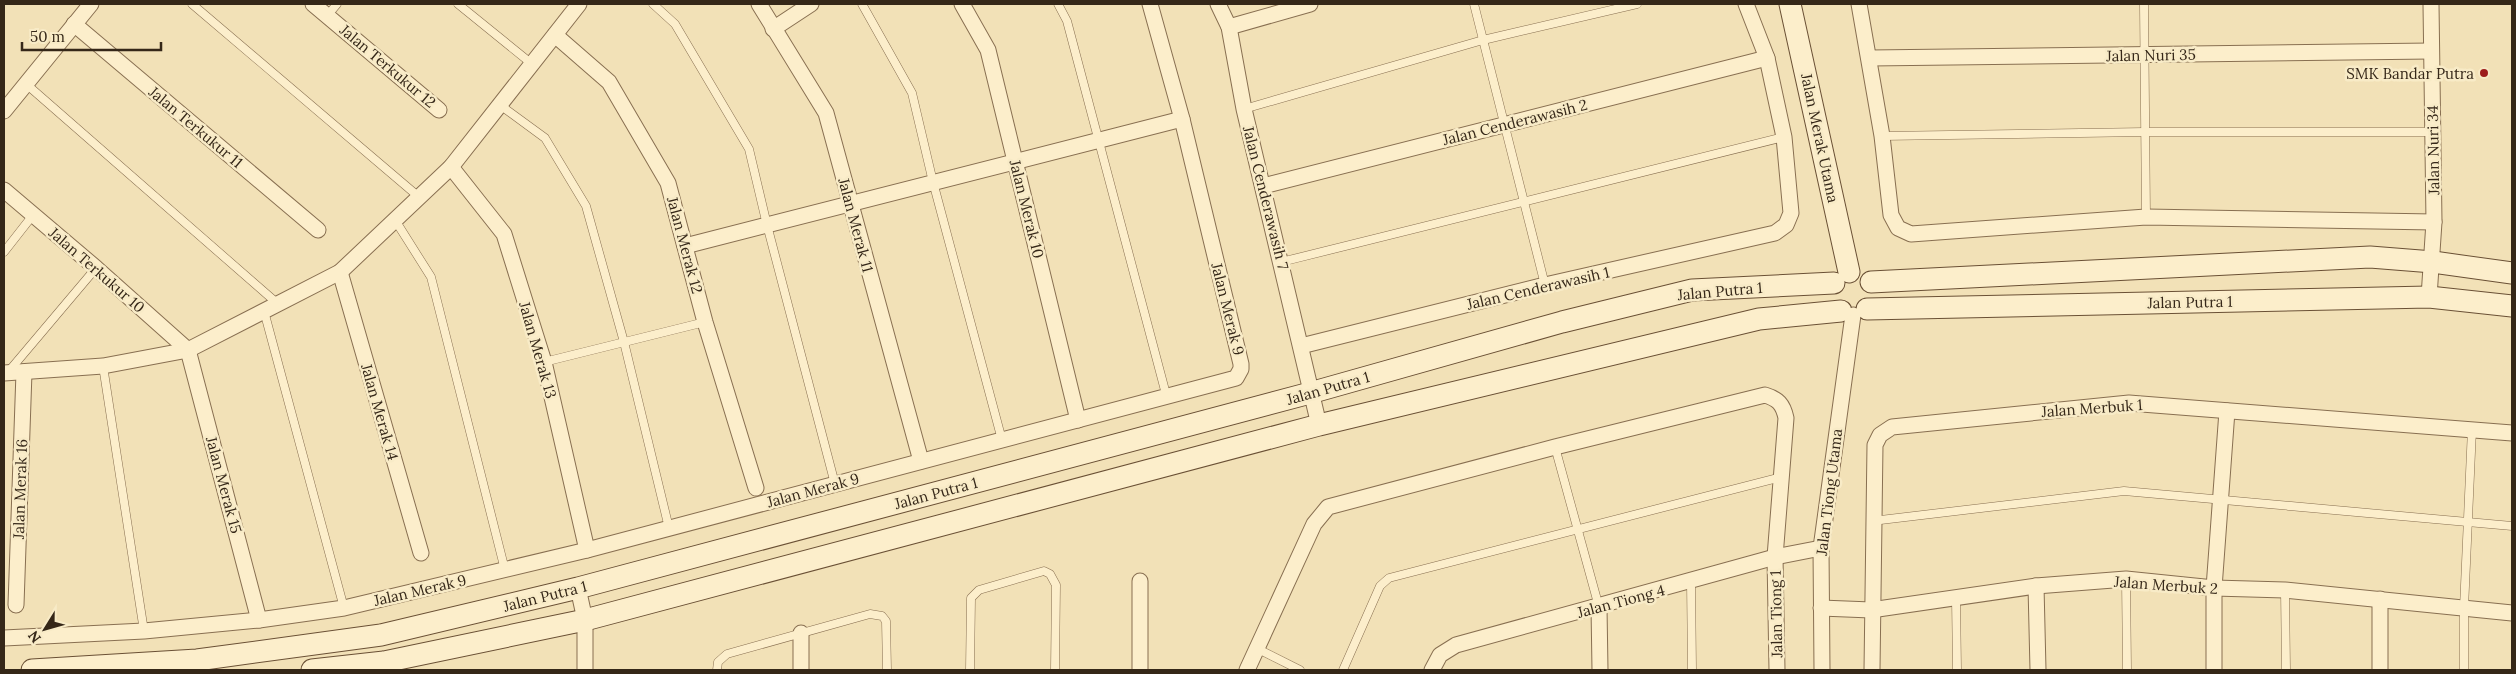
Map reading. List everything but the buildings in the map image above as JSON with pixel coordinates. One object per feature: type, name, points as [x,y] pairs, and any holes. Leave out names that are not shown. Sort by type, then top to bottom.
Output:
[{"type":"main road","name":"Jalan Merak Utama","points":[[1790,4],[1842,278]]},
{"type":"main road","points":[[1871,282],[2370,257],[2433,262],[2512,273]]},
{"type":"main road","points":[[1865,276],[1871,282],[1874,291],[1873,301],[1854,311],[1832,298],[1842,278],[1865,276]]},
{"type":"main road","name":"Jalan Putra 1","points":[[32,670],[197,660],[381,635],[578,588],[1310,393],[1562,322],[1692,290],[1842,278]]},
{"type":"main road","name":"Jalan Putra 1","points":[[312,670],[384,662],[585,620],[1319,425],[1759,319],[1854,311],[2430,297],[2512,306]]},
{"type":"street","points":[[4,111],[91,4]]},
{"type":"street","name":"Jalan Terkukur 12","points":[[313,4],[439,110]]},
{"type":"street","points":[[5,373],[103,366],[188,350],[340,272],[451,167],[579,4]]},
{"type":"street","name":"Jalan Merak 11","points":[[759,4],[826,113],[921,461]]},
{"type":"street","points":[[774,28],[811,4]]},
{"type":"street","name":"Jalan Merak 10","points":[[962,4],[988,50],[1078,420]]},
{"type":"street","name":"Jalan Merak 9","points":[[4,638],[144,631],[259,620],[344,608],[587,550],[1231,381],[1239,375],[1241,370],[1182,119],[1150,4]]},
{"type":"street","name":"Jalan Cenderawasih 7","points":[[1218,4],[1229,27],[1244,109],[1319,425]]},
{"type":"street","points":[[1229,27],[1310,4]]},
{"type":"street","points":[[1746,4],[1767,58],[1784,137]]},
{"type":"street","points":[[1859,4],[1870,58],[1882,136],[1891,215],[1898,228],[1911,234],[2146,217],[2434,222]]},
{"type":"street","name":"Jalan Nuri 34","points":[[2430,4],[2434,222],[2430,297]]},
{"type":"street","name":"Jalan Terkukur 11","points":[[74,24],[318,230]]},
{"type":"street","name":"Jalan Merak 12","points":[[555,35],[609,82],[668,183],[706,322],[756,488]]},
{"type":"street","name":"Jalan Nuri 35","points":[[1870,58],[2431,51]]},
{"type":"street","name":"Jalan Cenderawasih 2","points":[[1263,186],[1767,58]]},
{"type":"street","points":[[685,246],[1182,119]]},
{"type":"street","name":"Jalan Cenderawasih 1","points":[[1301,346],[1545,285],[1775,233],[1786,225],[1791,213],[1784,137]]},
{"type":"street","name":"Jalan Merak 13","points":[[451,167],[504,234],[544,362],[587,550]]},
{"type":"street","name":"Jalan Terkukur 10","points":[[4,190],[96,268],[188,350]]},
{"type":"street","name":"Jalan Merak 14","points":[[340,272],[421,553]]},
{"type":"street","name":"Jalan Tiong Utama","points":[[1822,670],[1821,548],[1854,311]]},
{"type":"street","name":"Jalan Merak 15","points":[[188,350],[259,620]]},
{"type":"street","name":"Jalan Merak 16","points":[[16,605],[24,372]]},
{"type":"street","name":"Jalan Tiong 1","points":[[1247,670],[1314,524],[1328,508],[1555,446],[1765,395],[1777,399],[1785,413],[1775,557],[1777,670]]},
{"type":"street","name":"Jalan Merbuk 1","points":[[1872,670],[1872,521],[1875,445],[1880,435],[1892,427],[2129,403],[2512,433]]},
{"type":"street","points":[[2214,670],[2214,588],[2227,411]]},
{"type":"street","name":"Jalan Tiong 4","points":[[1432,670],[1440,655],[1456,644],[1599,607],[1775,557],[1821,548]]},
{"type":"street","name":"Jalan Merbuk 2","points":[[1821,608],[1871,610],[2036,586],[2126,579],[2214,588],[2285,590],[2512,613]]},
{"type":"street","points":[[1140,581],[1140,670]]},
{"type":"street","points":[[2036,586],[2038,670]]},
{"type":"street","points":[[578,588],[585,620],[585,670]]},
{"type":"street","points":[[2380,599],[2380,670]]},
{"type":"street","points":[[1599,607],[1600,670]]},
{"type":"street","points":[[801,633],[801,670]]},
{"type":"lane","points":[[192,4],[419,198]]},
{"type":"lane","points":[[328,16],[338,4]]},
{"type":"lane","points":[[458,4],[532,64]]},
{"type":"lane","points":[[653,4],[675,24],[749,149],[767,225],[836,484]]},
{"type":"lane","points":[[862,4],[912,93],[933,182],[1002,440]]},
{"type":"lane","points":[[1058,4],[1067,21],[1167,398]]},
{"type":"lane","points":[[1474,4],[1545,285]]},
{"type":"lane","points":[[1244,109],[1483,40],[1637,4]]},
{"type":"lane","points":[[2144,4],[2146,217]]},
{"type":"lane","points":[[25,83],[278,304]]},
{"type":"lane","points":[[500,105],[545,138],[586,206],[624,342],[669,528]]},
{"type":"lane","points":[[1882,136],[2145,132],[2433,132]]},
{"type":"lane","points":[[1281,262],[1784,137]]},
{"type":"lane","points":[[4,252],[34,215]]},
{"type":"lane","points":[[395,220],[431,277],[505,570]]},
{"type":"lane","points":[[5,373],[96,268]]},
{"type":"lane","points":[[264,312],[344,608]]},
{"type":"lane","points":[[544,362],[706,322]]},
{"type":"lane","points":[[103,366],[144,631]]},
{"type":"lane","points":[[2464,670],[2464,608],[2472,429]]},
{"type":"lane","points":[[1555,446],[1599,607]]},
{"type":"lane","points":[[1343,670],[1380,586],[1386,580],[1577,528],[1781,477]]},
{"type":"lane","points":[[1872,521],[2124,491],[2512,526]]},
{"type":"lane","points":[[970,670],[970,598],[979,590],[1044,571],[1054,579],[1056,585],[1054,670]]},
{"type":"lane","points":[[2126,579],[2127,670]]},
{"type":"lane","points":[[1691,581],[1692,670]]},
{"type":"lane","points":[[2285,590],[2286,670]]},
{"type":"lane","points":[[1956,598],[1957,670]]},
{"type":"lane","points":[[717,670],[718,662],[727,654],[870,614],[882,616],[887,627],[888,670]]},
{"type":"lane","points":[[1256,648],[1300,670]]},
{"type":"place","name":"SMK Bandar Putra","points":[[2484,73]]}]
